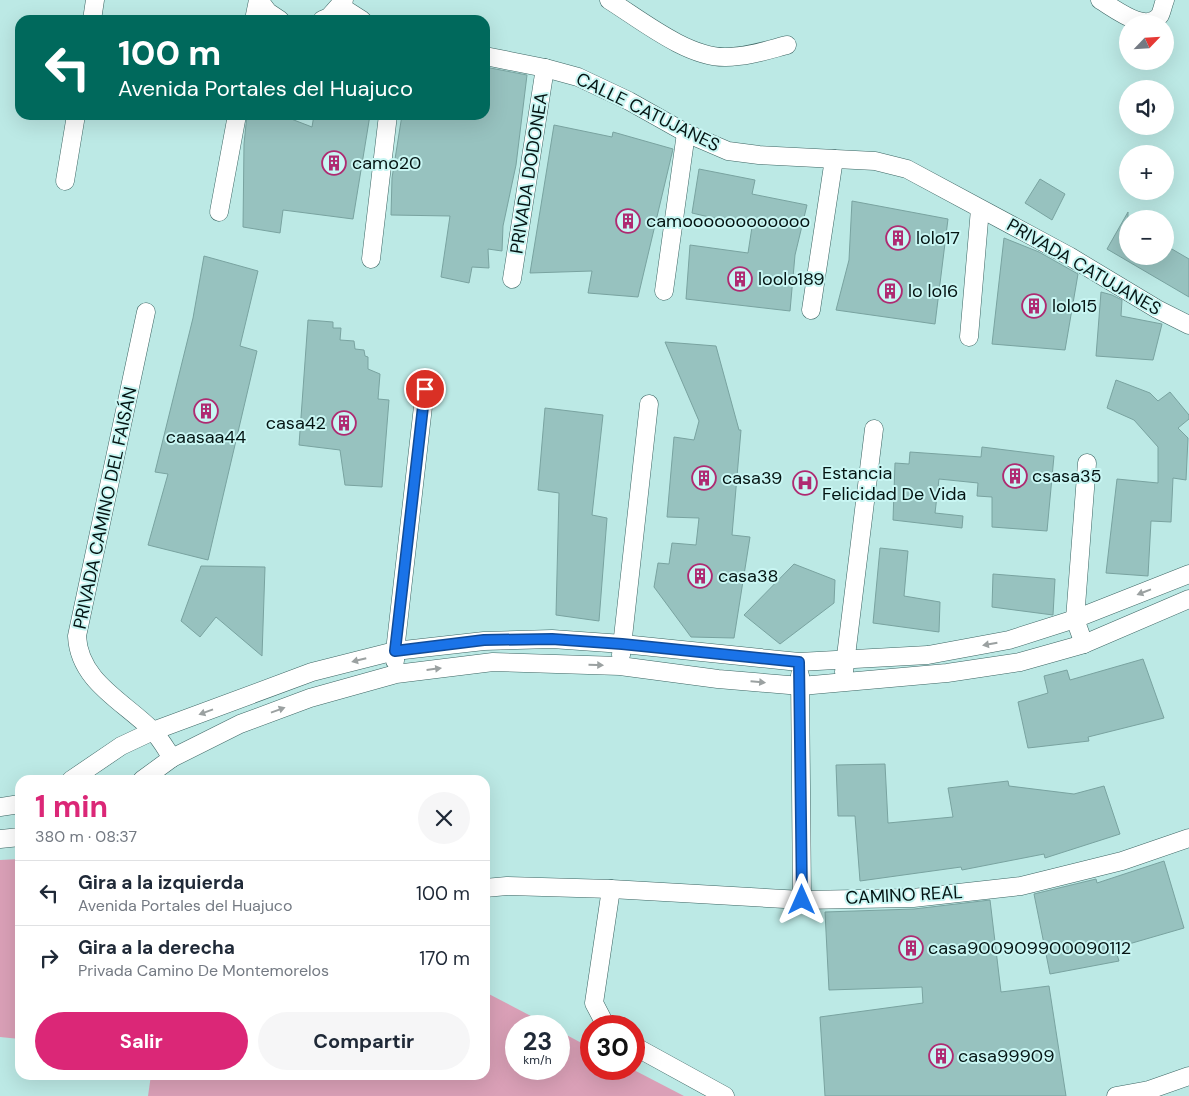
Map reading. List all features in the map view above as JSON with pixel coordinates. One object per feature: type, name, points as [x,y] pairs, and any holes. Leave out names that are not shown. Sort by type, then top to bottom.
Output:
[{"type":"street","points":[[93,15],[96,0]]},
{"type":"street","points":[[255,15],[259,0]]},
{"type":"street","points":[[259,0],[272,15]]},
{"type":"street","points":[[609,0],[665,36],[702,54],[726,57],[751,54],[787,45]]},
{"type":"street","points":[[1100,0],[1137,22],[1146,23],[1154,21],[1159,16],[1165,0]]},
{"type":"street","points":[[331,15],[342,3],[356,15]]},
{"type":"street","name":"CALLE CATUJANES","points":[[490,57],[578,77],[629,101],[686,133],[728,151],[759,155],[875,161],[907,169],[980,209]]},
{"type":"street","name":"PRIVADA DODONEA","points":[[512,279],[545,68]]},
{"type":"street","points":[[65,181],[75,120]]},
{"type":"street","points":[[219,212],[236,120]]},
{"type":"street","points":[[371,259],[387,120]]},
{"type":"street","points":[[664,291],[686,133]]},
{"type":"street","points":[[811,310],[834,159]]},
{"type":"street","points":[[969,337],[980,209]]},
{"type":"street","name":"PRIVADA CATUJANES","points":[[980,209],[1069,256],[1156,308],[1189,325]]},
{"type":"street","name":"PRIVADA CAMINO DEL FAISÁN","points":[[146,312],[77,636],[82,662],[94,679],[153,731],[172,758]]},
{"type":"street","points":[[396,674],[395,651],[425,389]]},
{"type":"street","points":[[620,666],[649,404]]},
{"type":"street","points":[[844,682],[844,661],[874,429]]},
{"type":"street","points":[[1084,644],[1075,619],[1087,462]]},
{"type":"street","points":[[78,775],[122,746],[153,731],[312,672],[395,651],[484,640],[552,639],[622,644],[799,662],[928,655],[1009,640],[1075,619],[1189,574]]},
{"type":"street","points":[[149,775],[172,758],[240,724],[310,698],[396,674],[493,662],[620,666],[718,679],[800,686],[947,673],[1020,662],[1084,644],[1189,599]]},
{"type":"street","points":[[799,662],[802,900]]},
{"type":"street","points":[[0,807],[15,805]]},
{"type":"street","points":[[0,839],[15,838]]},
{"type":"street","name":"CAMINO REAL","points":[[490,888],[507,886],[611,889],[802,900],[913,898],[1020,886],[1122,861],[1189,838]]},
{"type":"street","points":[[600,1015],[594,1004],[611,889]]},
{"type":"street","points":[[645,1052],[724,1096]]},
{"type":"street","points":[[1116,1096],[1149,1093],[1189,1076]]},
{"type":"shaded area","points":[[15,859],[15,1038],[0,1037],[0,860]]},
{"type":"shaded area","points":[[490,995],[529,1015],[505,1015],[505,1080],[570,1080],[570,1037],[580,1042],[580,1080],[645,1080],[645,1076],[684,1096],[148,1096],[150,1080],[490,1080]]},
{"type":"building","points":[[490,68],[527,75],[516,165],[503,226],[502,251],[488,249],[489,268],[472,267],[469,283],[441,277],[450,216],[391,215],[392,178],[401,120],[490,120]]},
{"type":"building","points":[[246,120],[294,120],[312,127],[313,120],[369,120],[353,219],[283,210],[280,233],[243,227],[244,144]]},
{"type":"building","points":[[554,125],[612,137],[613,132],[673,149],[638,297],[588,293],[592,271],[530,273]]},
{"type":"building","points":[[699,169],[755,180],[752,194],[807,205],[795,255],[790,311],[686,299],[690,245],[748,253],[752,227],[692,213]]},
{"type":"building","points":[[1040,179],[1065,194],[1052,220],[1025,203]]},
{"type":"building","points":[[852,201],[948,219],[935,324],[836,310],[849,260]]},
{"type":"building","points":[[1119,228],[1119,256],[1107,249]]},
{"type":"building","name":"lolo15","points":[[1004,238],[1039,252],[1078,274],[1065,350],[992,344]]},
{"type":"building","points":[[1174,250],[1189,259],[1189,297],[1134,265],[1174,265]]},
{"type":"building","points":[[204,256],[258,271],[240,346],[257,351],[208,560],[148,545],[168,474],[155,472],[193,318]]},
{"type":"building","points":[[1101,292],[1122,300],[1121,316],[1162,324],[1153,360],[1096,356]]},
{"type":"building","name":"casa42","points":[[308,320],[333,322],[333,328],[341,328],[340,340],[354,341],[355,349],[364,350],[365,356],[368,357],[368,369],[380,374],[378,399],[389,400],[382,487],[345,485],[340,450],[299,445]]},
{"type":"building","points":[[665,342],[716,346],[739,430],[741,430],[732,535],[750,537],[734,638],[691,637],[654,587],[658,563],[669,564],[672,543],[696,545],[699,518],[667,517],[674,437],[694,440],[699,421]]},
{"type":"building","points":[[1116,380],[1150,393],[1158,401],[1170,392],[1189,415],[1189,419],[1178,428],[1188,438],[1186,480],[1173,478],[1171,522],[1151,521],[1148,576],[1106,573],[1117,479],[1158,483],[1158,447],[1134,420],[1107,408]]},
{"type":"building","points":[[545,408],[603,415],[592,515],[607,518],[599,621],[556,615],[559,493],[538,490]]},
{"type":"building","points":[[982,447],[1054,456],[1047,531],[992,527],[992,497],[977,496],[978,483],[939,479],[935,513],[963,516],[962,528],[893,520],[895,463],[909,464],[910,452],[981,457]]},
{"type":"building","points":[[880,548],[908,551],[904,596],[940,602],[939,632],[873,623]]},
{"type":"building","points":[[794,564],[835,580],[834,603],[780,644],[744,615]]},
{"type":"building","points":[[201,566],[265,567],[262,656],[216,617],[200,637],[181,621]]},
{"type":"building","points":[[993,574],[1055,579],[1053,615],[992,607]]},
{"type":"building","points":[[1143,659],[1164,718],[1088,737],[1089,741],[1028,748],[1018,702],[1048,693],[1044,676],[1067,670],[1070,680]]},
{"type":"building","points":[[885,764],[888,823],[953,817],[948,788],[1008,781],[1009,786],[1074,794],[1104,786],[1120,834],[1045,858],[1044,854],[962,870],[961,867],[860,881],[855,816],[838,816],[836,765]]},
{"type":"building","points":[[1164,861],[1184,928],[1115,948],[1119,961],[1050,974],[1034,894],[1096,879],[1097,883]]},
{"type":"building","name":"casa99909","points":[[990,900],[1001,992],[1049,986],[1066,1096],[825,1096],[820,1017],[923,1003],[922,987],[829,990],[825,912],[914,909]]},
{"type":"place","name":"camo20","points":[[334,163]]},
{"type":"place","name":"camoooooooooooo","points":[[628,221]]},
{"type":"place","name":"lolo17","points":[[898,238]]},
{"type":"place","name":"loolo189","points":[[740,279]]},
{"type":"place","name":"lo lo16","points":[[890,291]]},
{"type":"place","name":"lolo15","points":[[1034,306]]},
{"type":"place","name":"caasaa44","points":[[206,411]]},
{"type":"place","name":"casa42","points":[[344,423]]},
{"type":"place","name":"csasa35","points":[[1015,476]]},
{"type":"place","name":"casa39","points":[[704,478]]},
{"type":"place","name":"Estancia Felicidad De Vida","points":[[805,483]]},
{"type":"place","name":"casa38","points":[[700,576]]},
{"type":"place","name":"casa900909900090112","points":[[911,948]]},
{"type":"place","name":"casa99909","points":[[941,1056]]},
{"type":"route","points":[[425,389],[395,651],[484,640],[552,639],[622,644],[799,662],[802,900]]}]
